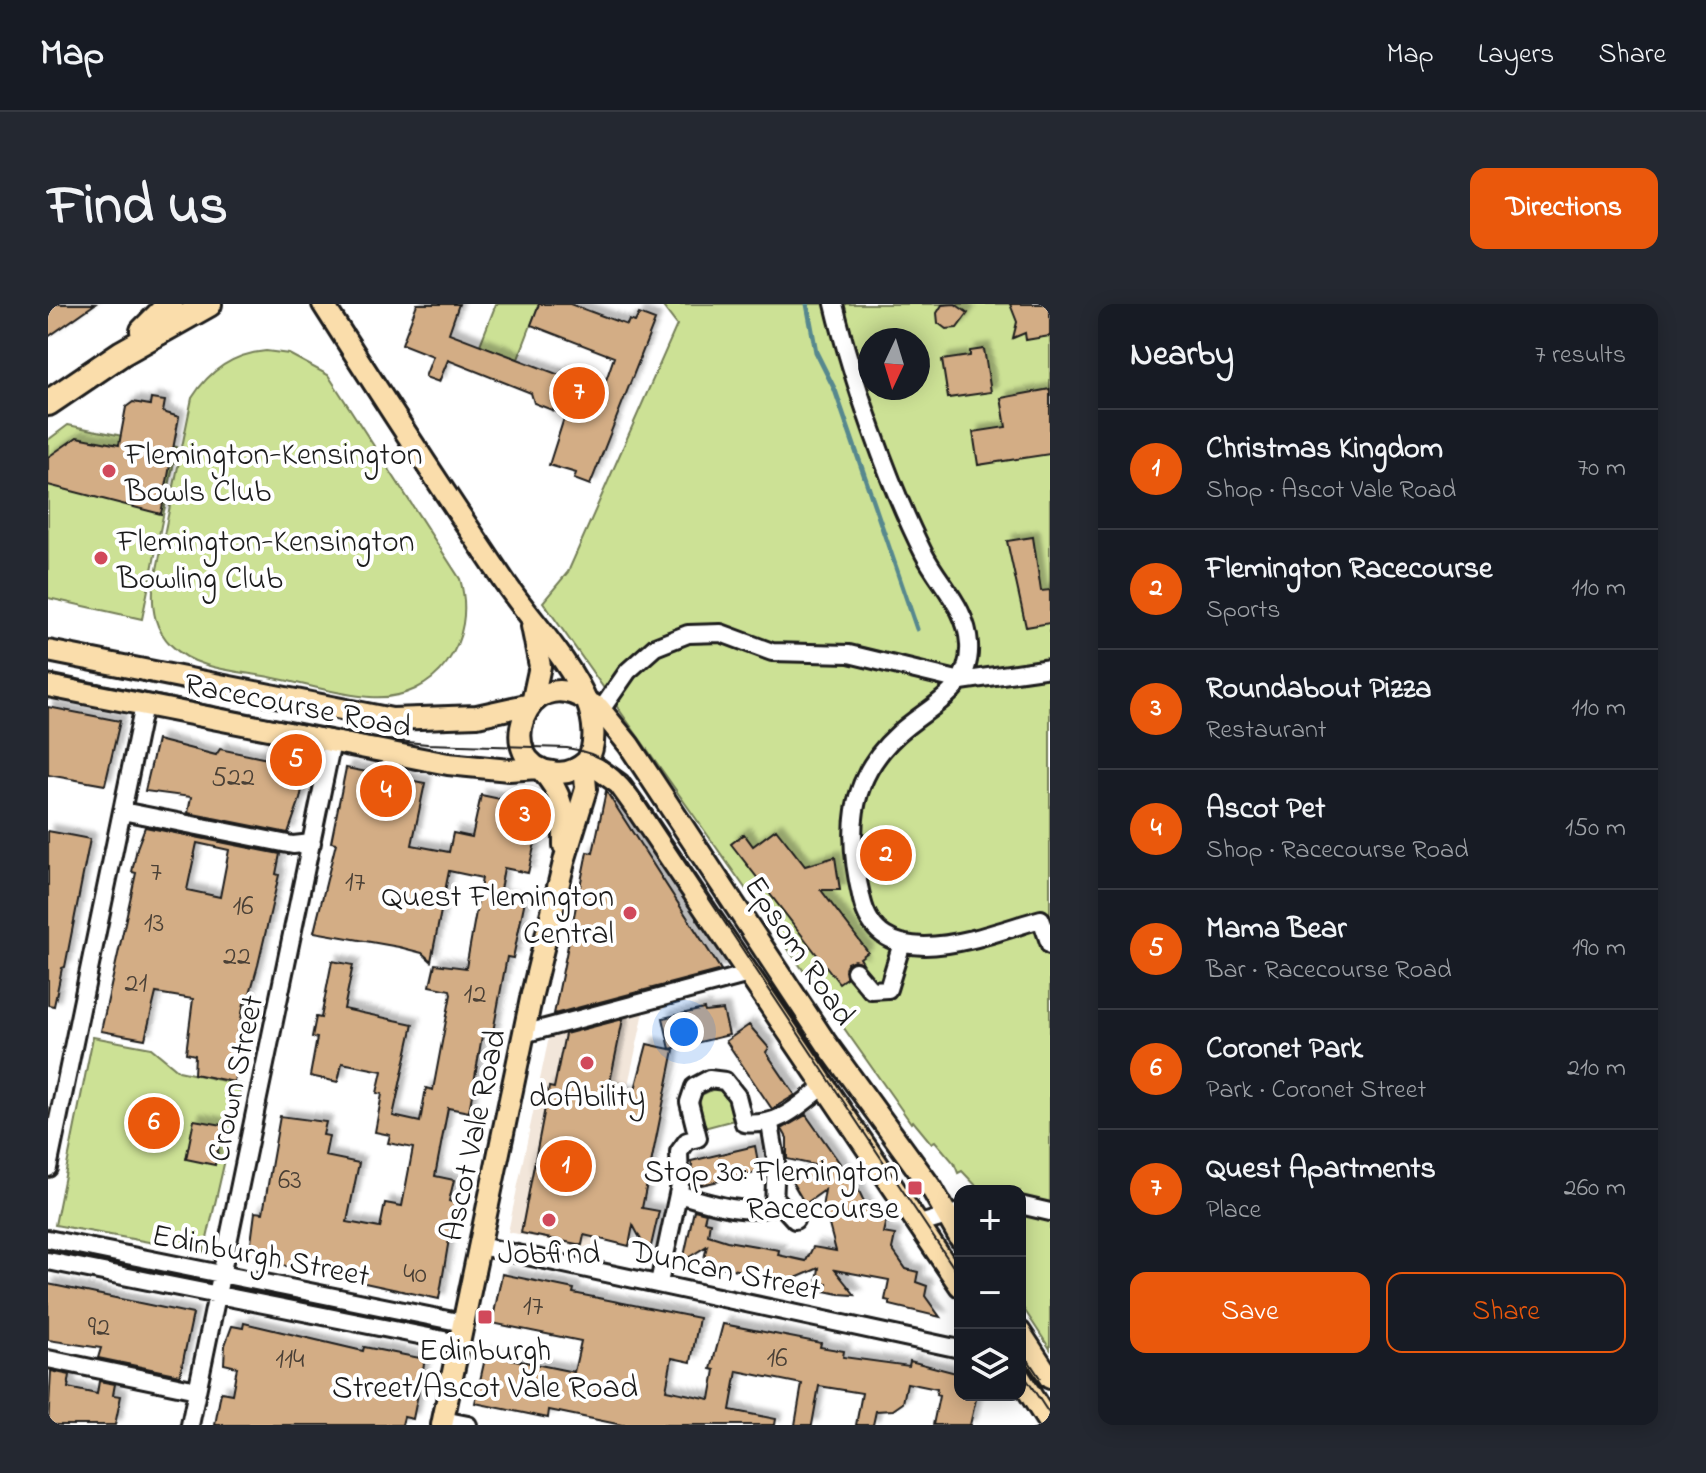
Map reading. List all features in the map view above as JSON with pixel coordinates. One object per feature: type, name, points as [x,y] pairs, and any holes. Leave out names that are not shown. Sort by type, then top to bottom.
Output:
[{"type":"highway","points":[[122,353],[170,304]]},
{"type":"highway","points":[[48,403],[122,353],[209,304]]},
{"type":"main road","name":"Epsom Road","points":[[323,304],[529,618],[557,652],[591,704],[629,745],[826,1043],[953,1214]]},
{"type":"main road","points":[[342,304],[353,352]]},
{"type":"main road","name":"Epsom Road","points":[[529,618],[540,657],[531,703]]},
{"type":"main road","name":"Racecourse Road","points":[[48,651],[401,720],[487,715],[531,703]]},
{"type":"main road","points":[[144,705],[150,672]]},
{"type":"main road","name":"Racecourse Road","points":[[48,686],[448,764],[509,770],[539,769]]},
{"type":"main road","points":[[558,691],[591,704],[594,736],[585,763],[560,773],[539,769],[525,755],[520,740],[523,721],[531,703],[558,691]]},
{"type":"main road","name":"Epsom Road","points":[[585,763],[619,784],[954,1277]]},
{"type":"main road","name":"Ascot Vale Road","points":[[442,1423],[523,1034],[565,858],[586,789],[585,763]]},
{"type":"main road","name":"Ascot Vale Road","points":[[539,769],[555,786],[563,802],[565,858]]},
{"type":"main road","points":[[1026,1341],[1049,1375]]},
{"type":"main road","points":[[1026,1387],[1050,1425]]},
{"type":"street","points":[[834,304],[861,392],[903,504],[925,555],[963,612],[969,645],[967,671],[961,681],[950,695],[897,734],[869,769],[856,801],[850,843],[865,912],[884,935],[928,949],[1045,918],[1050,945]]},
{"type":"street","points":[[591,704],[655,647],[688,634],[721,633],[772,652],[849,654],[961,681],[1050,668]]},
{"type":"street","points":[[48,1168],[51,1135],[144,705]]},
{"type":"street","name":"Crown Street","points":[[190,1425],[332,742]]},
{"type":"street","points":[[122,811],[293,845],[312,843]]},
{"type":"street","points":[[855,971],[871,990],[888,989],[902,943]]},
{"type":"street","points":[[523,1034],[749,974]]},
{"type":"street","points":[[659,1283],[678,1194],[679,1152],[687,1141],[698,1138],[689,1102],[694,1087],[709,1079],[725,1081],[737,1096],[744,1123],[770,1124],[825,1085]]},
{"type":"street","points":[[770,1124],[776,1199],[795,1220]]},
{"type":"street","points":[[678,1194],[746,1209],[767,1209],[776,1199]]},
{"type":"street","points":[[1026,1206],[1050,1212]]},
{"type":"street","points":[[920,1224],[953,1214]]},
{"type":"street","name":"Edinburgh Street","points":[[48,1239],[221,1274],[461,1333]]},
{"type":"street","name":"Duncan Street","points":[[480,1246],[954,1348]]},
{"type":"street","name":"Edinburgh Street","points":[[48,1261],[216,1296],[461,1333]]},
{"type":"street","points":[[48,1359],[197,1390]]},
{"type":"street","points":[[1026,1380],[1049,1375]]},
{"type":"street","points":[[442,1423],[468,1425]]},
{"type":"shaded area","points":[[644,1012],[592,1249],[508,1232],[550,1032]]},
{"type":"green space","points":[[496,304],[539,304],[518,359],[480,345]]},
{"type":"green space","points":[[661,304],[1050,304],[1050,1349],[1026,1312],[1026,1185],[975,1185],[962,1171],[958,1173],[954,1163],[935,1141],[931,1143],[913,1121],[911,1123],[543,602],[568,572],[677,325]]},
{"type":"green space","points":[[266,351],[289,354],[328,375],[460,579],[464,602],[463,624],[457,644],[447,663],[433,678],[415,689],[394,696],[358,696],[220,669],[181,654],[158,626],[153,589],[192,398],[206,380],[223,366],[243,356]]},
{"type":"green space","name":"Flemington-Kensington Bowling Club","points":[[68,425],[177,447],[142,619],[48,598],[48,440]]},
{"type":"green space","points":[[93,1037],[151,1048],[179,1071],[242,1085],[204,1252],[55,1225]]},
{"type":"green space","points":[[716,1088],[729,1097],[734,1120],[704,1128],[699,1096]]},
{"type":"building","points":[[48,304],[95,304],[48,337]]},
{"type":"building","points":[[417,304],[459,304],[449,333],[562,376],[563,371],[604,386],[614,357],[531,325],[539,304],[570,304],[627,325],[629,320],[635,322],[639,314],[655,320],[590,485],[574,479],[576,473],[549,465],[565,415],[534,403],[531,393],[448,360],[439,382],[425,377],[433,356],[402,344]]},
{"type":"building","points":[[955,304],[968,313],[957,328],[946,329],[938,323],[937,313],[942,305]]},
{"type":"building","points":[[1010,304],[1050,304],[1050,336],[1026,340],[1025,333],[1013,338],[1017,322]]},
{"type":"building","points":[[984,349],[991,392],[948,398],[942,360],[970,356],[970,351]]},
{"type":"building","points":[[1050,389],[1050,454],[978,465],[973,432],[1006,427],[1001,398]]},
{"type":"building","name":"Flemington-Kensington Bowls Club","points":[[151,399],[165,401],[163,412],[179,417],[161,514],[48,485],[48,457],[77,437],[119,445],[126,407],[133,402],[150,405]]},
{"type":"building","points":[[1033,537],[1041,591],[1050,590],[1050,623],[1026,627],[1007,541]]},
{"type":"building","points":[[48,707],[120,721],[105,785],[48,775]]},
{"type":"building","points":[[157,740],[216,755],[220,749],[277,761],[279,752],[309,758],[288,833],[188,813],[191,797],[145,791]]},
{"type":"building","points":[[346,768],[425,783],[412,845],[449,852],[453,833],[472,837],[481,795],[543,808],[528,873],[504,868],[499,895],[525,900],[513,958],[507,957],[492,1037],[482,1036],[469,1112],[448,1108],[435,1176],[454,1180],[449,1201],[455,1203],[439,1299],[249,1258],[255,1212],[263,1213],[280,1116],[326,1122],[323,1135],[329,1136],[325,1156],[359,1163],[347,1222],[380,1228],[385,1203],[402,1206],[413,1148],[388,1143],[390,1135],[375,1132],[382,1094],[377,1093],[382,1071],[342,1063],[338,1082],[310,1076],[317,1038],[312,1037],[316,1017],[321,1018],[332,961],[353,965],[344,1009],[413,1024],[393,1116],[420,1122],[426,1088],[433,1090],[451,994],[450,990],[430,986],[435,964],[466,968],[482,878],[449,871],[431,961],[422,953],[399,947],[314,932],[336,843],[331,842]]},
{"type":"building","name":"Quest Flemington Central","points":[[606,791],[721,970],[554,1014],[587,852],[593,853]]},
{"type":"building","points":[[145,827],[280,854],[276,874],[279,875],[258,965],[247,1004],[244,1003],[238,1034],[243,1037],[234,1082],[194,1074],[195,1055],[186,1053],[193,999],[156,993],[145,1039],[101,1031],[136,873],[132,872]],"holes":[[[197,843],[229,850],[220,897],[187,890]]]},
{"type":"building","points":[[776,829],[805,866],[835,857],[840,890],[821,890],[868,952],[860,958],[863,963],[854,960],[847,963],[846,978],[839,983],[731,844],[744,834],[753,846]]},
{"type":"building","points":[[48,831],[90,839],[65,967],[62,968],[54,1006],[48,1005]]},
{"type":"building","points":[[704,1009],[705,1012],[723,1010],[729,1035],[670,1049],[663,1018]]},
{"type":"building","points":[[623,1019],[609,1087],[634,1093],[647,1044],[674,1050],[642,1208],[659,1211],[649,1255],[633,1225],[629,1246],[584,1235],[582,1245],[521,1233],[549,1087],[554,1088],[565,1034]]},
{"type":"building","points":[[749,1025],[769,1048],[766,1052],[795,1095],[772,1109],[726,1041]]},
{"type":"building","points":[[806,1115],[858,1189],[872,1218],[886,1220],[883,1233],[895,1235],[892,1249],[906,1269],[918,1272],[916,1282],[927,1286],[925,1296],[940,1317],[890,1305],[890,1301],[885,1300],[889,1280],[835,1270],[855,1295],[839,1294],[825,1291],[827,1284],[817,1282],[819,1268],[789,1281],[703,1263],[707,1246],[683,1261],[694,1210],[706,1213],[704,1221],[710,1222],[708,1235],[727,1241],[779,1250],[778,1255],[806,1261],[813,1247],[836,1251],[828,1221],[820,1219],[825,1190],[805,1204],[791,1180],[814,1165],[787,1159],[787,1138],[782,1129]]},
{"type":"building","points":[[194,1120],[223,1125],[215,1165],[186,1159]]},
{"type":"building","points":[[755,1146],[760,1172],[701,1185],[699,1178],[695,1179],[691,1161]]},
{"type":"building","points":[[502,1274],[574,1289],[573,1293],[699,1318],[691,1362],[672,1358],[666,1390],[710,1399],[715,1370],[711,1369],[723,1324],[821,1343],[820,1347],[844,1351],[843,1357],[909,1366],[910,1361],[954,1372],[954,1401],[976,1401],[970,1425],[933,1425],[939,1396],[936,1395],[937,1389],[907,1383],[903,1403],[893,1410],[876,1411],[873,1425],[856,1425],[862,1393],[819,1386],[812,1425],[795,1425],[802,1384],[737,1371],[730,1410],[776,1419],[775,1425],[622,1425],[549,1410],[548,1418],[475,1403],[486,1354],[574,1372],[581,1341],[492,1323]]},
{"type":"building","points":[[48,1284],[193,1314],[180,1375],[98,1358],[101,1348],[48,1340]]},
{"type":"building","points":[[244,1323],[363,1351],[364,1347],[425,1359],[413,1419],[404,1417],[402,1425],[215,1425],[221,1392],[232,1394],[237,1367],[224,1364],[225,1345],[232,1326],[243,1328]]},
{"type":"building","points":[[51,1371],[70,1375],[68,1388],[97,1394],[99,1381],[115,1384],[113,1395],[121,1396],[115,1425],[48,1425]]},
{"type":"waterway","points":[[807,304],[816,352],[835,390],[917,629]]},
{"type":"tram line","points":[[48,673],[370,738],[427,744],[567,748],[592,754],[612,765],[644,801],[954,1268]]},
{"type":"tram line","points":[[1026,1357],[1040,1378]]},
{"type":"tram line","points":[[1026,1378],[1050,1415]]},
{"type":"place","name":"Quest Apartments","points":[[579,393]]},
{"type":"place","name":"Flemington-Kensington Bowls Club","points":[[109,471]]},
{"type":"place","name":"Flemington-Kensington Bowling Club","points":[[101,558]]},
{"type":"place","name":"Mama Bear","points":[[296,760]]},
{"type":"place","name":"Ascot Pet","points":[[386,791]]},
{"type":"place","name":"Roundabout Pizza","points":[[525,815]]},
{"type":"place","name":"Flemington Racecourse","points":[[886,855]]},
{"type":"place","name":"Quest Flemington Central","points":[[630,913]]},
{"type":"place","name":"doAbility","points":[[587,1063]]},
{"type":"place","name":"Coronet Park","points":[[154,1123]]},
{"type":"place","name":"Christmas Kingdom","points":[[566,1166]]},
{"type":"place","name":"Stop 30: Flemington Racecourse","points":[[915,1188]]},
{"type":"place","name":"Jobfind","points":[[549,1220]]},
{"type":"place","name":"Edinburgh Street/Ascot Vale Road","points":[[485,1317]]}]
